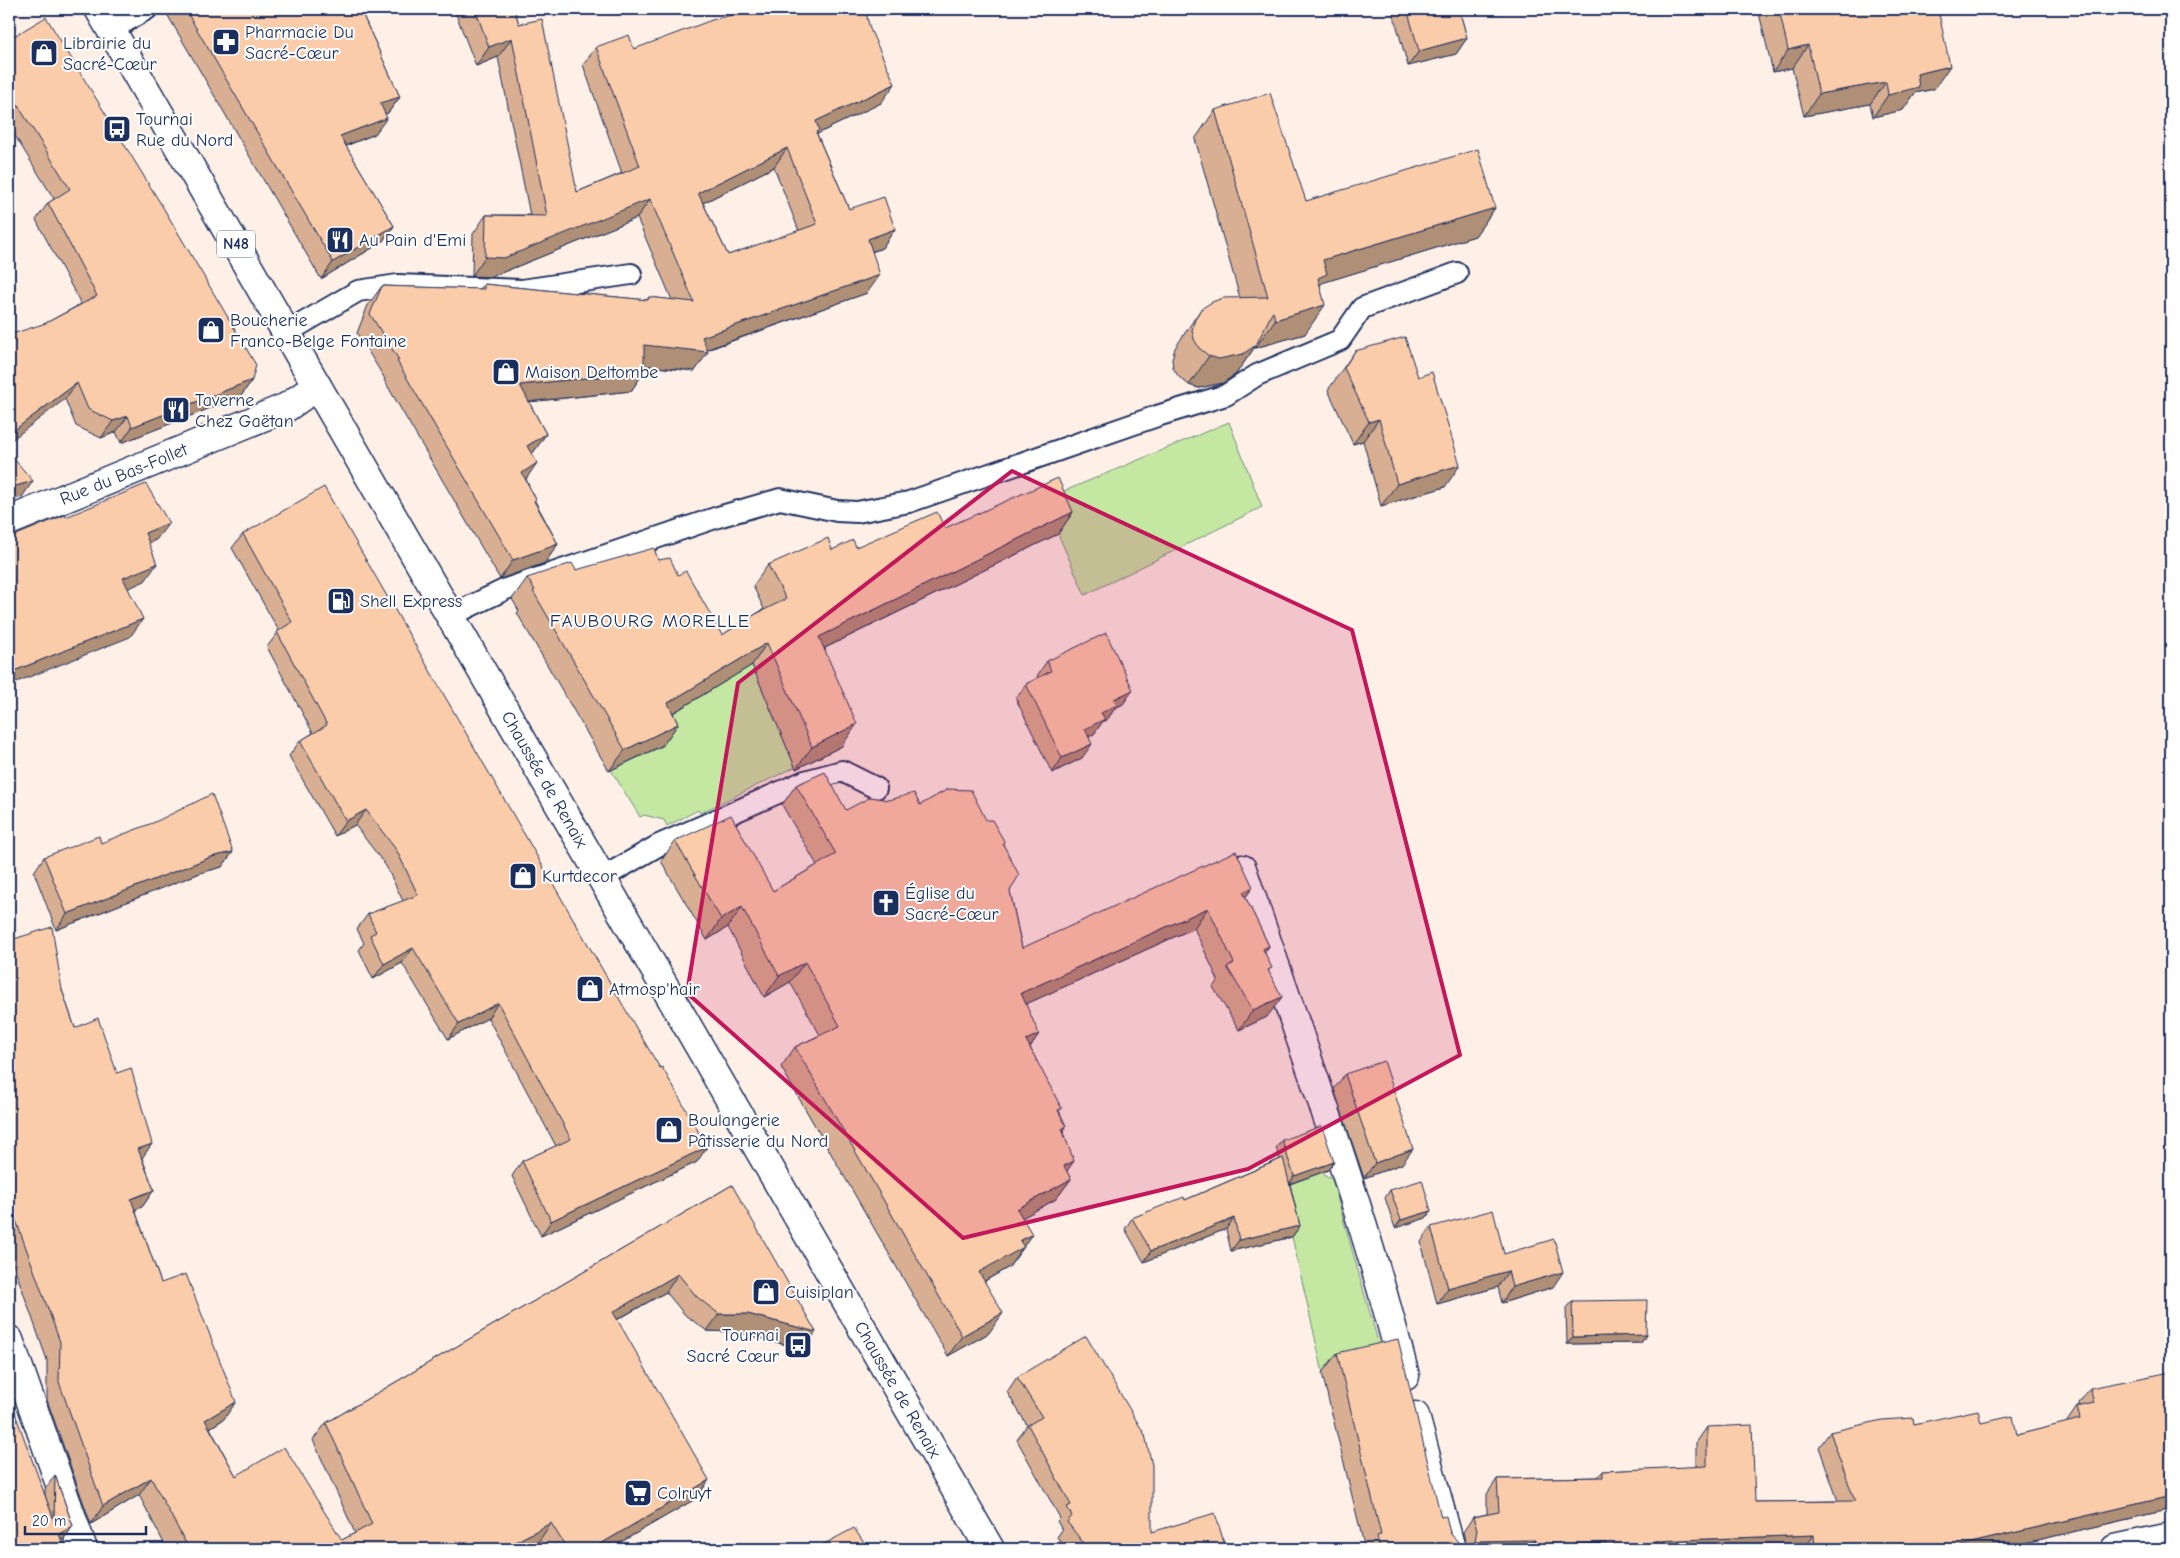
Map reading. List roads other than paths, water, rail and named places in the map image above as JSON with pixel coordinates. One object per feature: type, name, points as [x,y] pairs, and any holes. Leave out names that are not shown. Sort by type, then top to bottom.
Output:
[{"type":"main road","name":"Chaussée de Renaix","points":[[105,19],[990,1549]]},
{"type":"main road","name":"Rue du Bas-Follet","points":[[9,521],[287,407],[318,386]]},
{"type":"main road","points":[[1242,869],[1358,1208],[1392,1323],[1451,1549]]},
{"type":"main road","points":[[9,1340],[83,1549]]},
{"type":"main road","points":[[2116,1549],[2171,1537]]},
{"type":"lane","points":[[105,19],[146,9]]},
{"type":"lane","points":[[450,616],[506,589],[718,517],[780,499],[837,511],[877,510],[909,502],[1157,416],[1226,395],[1257,375],[1340,340],[1362,308],[1457,273]]},
{"type":"lane","points":[[286,333],[358,291],[398,285],[522,290],[632,274]]},
{"type":"lane","points":[[602,878],[659,845],[805,781],[842,771],[876,788]]},
{"type":"place","name":"Pharmacie Du Sacré-Cœur","points":[[226,42]]},
{"type":"place","name":"Librairie du Sacré-Cœur","points":[[44,53]]},
{"type":"place","name":"Tournai Rue du Nord","points":[[117,129]]},
{"type":"place","name":"Au Pain d'Emi","points":[[340,240]]},
{"type":"place","name":"Boucherie Franco-Belge Fontaine","points":[[211,330]]},
{"type":"place","name":"Maison Deltombe","points":[[506,372]]},
{"type":"place","name":"Taverne Chez Gaëtan","points":[[176,410]]},
{"type":"place","name":"Shell Express","points":[[341,601]]},
{"type":"place","name":"Kurtdecor","points":[[523,876]]},
{"type":"place","name":"Église du Sacré-Cœur","points":[[886,903]]},
{"type":"place","name":"Atmosp'hair","points":[[590,989]]},
{"type":"place","name":"Boulangerie Pâtisserie du Nord","points":[[669,1130]]},
{"type":"place","name":"Cuisiplan","points":[[766,1292]]},
{"type":"place","name":"Tournai Sacré Cœur","points":[[798,1345]]},
{"type":"place","name":"Colruyt","points":[[638,1493]]},
{"type":"district","name":"FAUBOURG MORELLE","points":[[650,621]]}]
